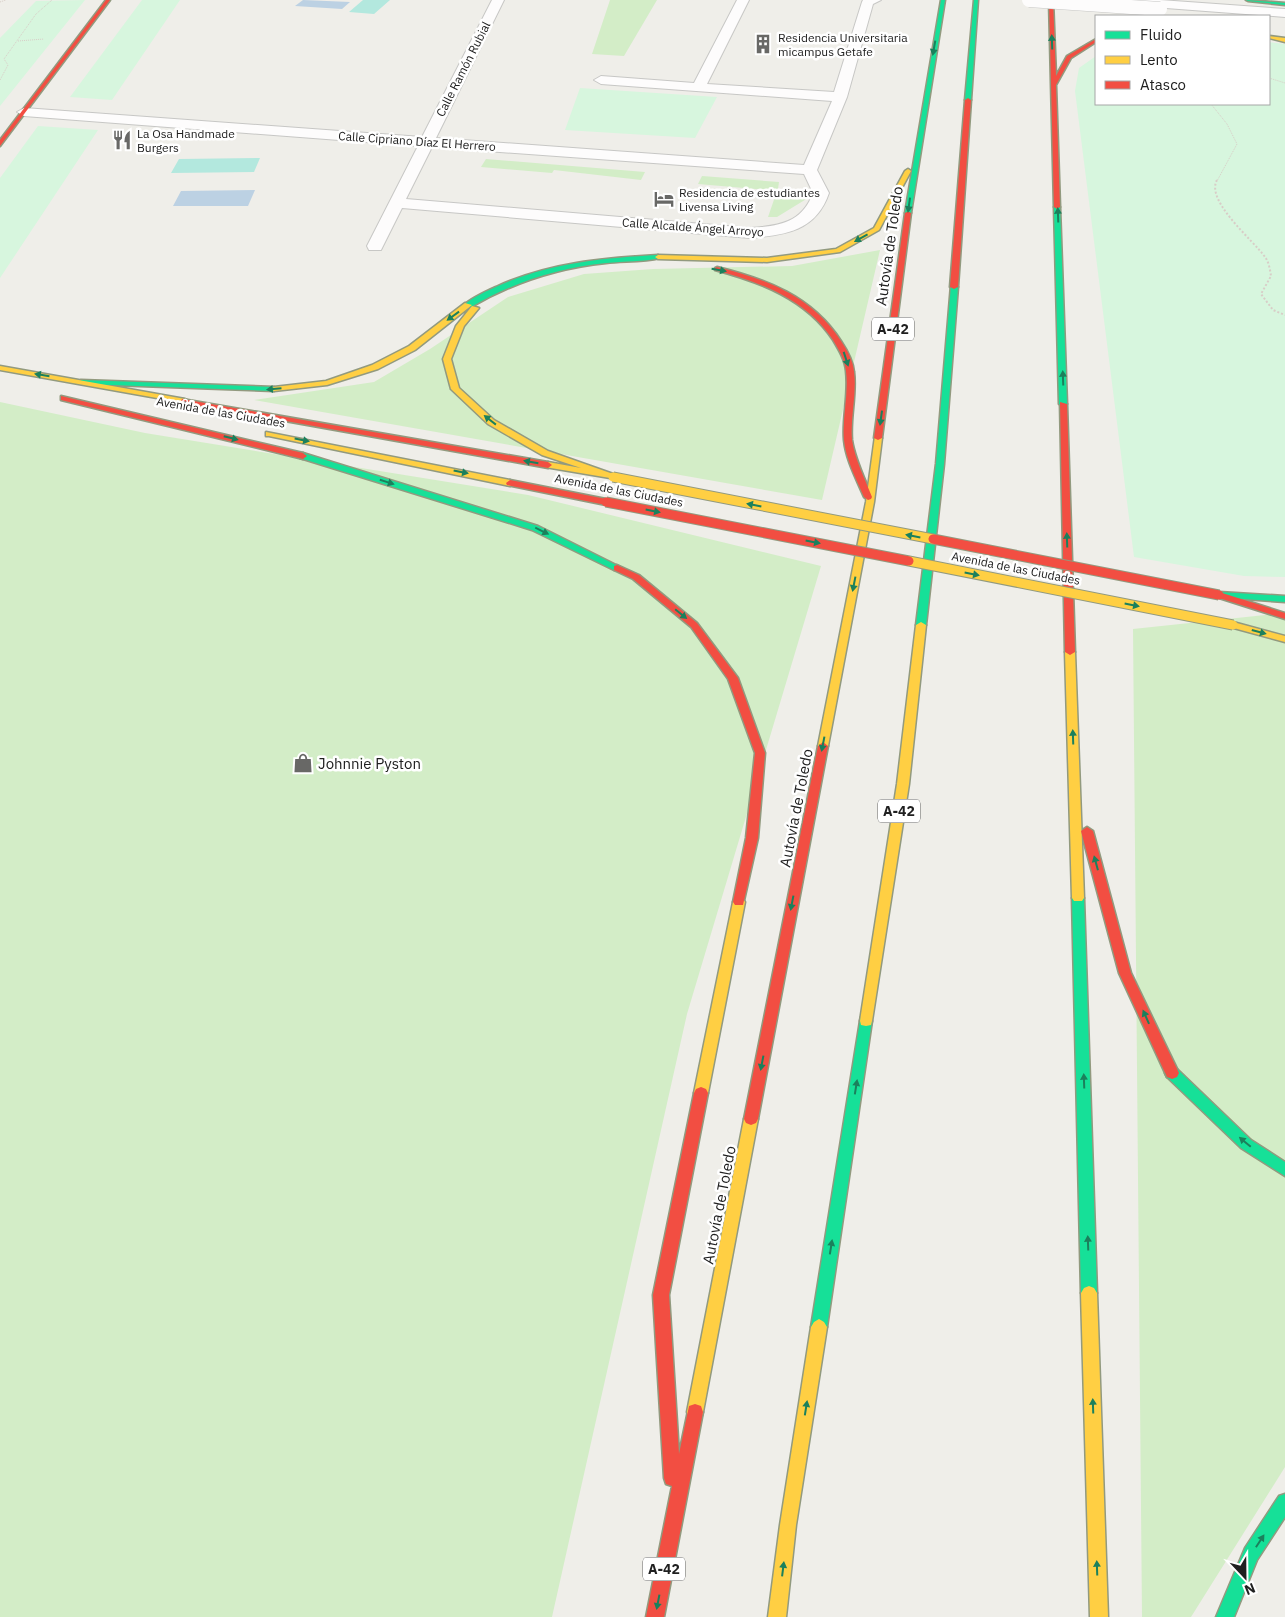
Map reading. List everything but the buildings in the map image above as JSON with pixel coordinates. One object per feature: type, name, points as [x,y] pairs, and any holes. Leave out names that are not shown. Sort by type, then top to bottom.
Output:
[{"type":"main road","points":[[0,144],[108,0]]},
{"type":"main road","name":"Autovía de Toledo","points":[[654,1617],[870,502],[916,156],[943,0]]},
{"type":"main road","name":"A-42","points":[[777,1617],[789,1515],[903,784],[940,464],[976,0]]},
{"type":"main road","points":[[1051,0],[1099,1617]]},
{"type":"main road","points":[[1248,0],[1285,4]]},
{"type":"main road","points":[[1270,37],[1285,40]]},
{"type":"main road","points":[[1054,84],[1064,62],[1073,51],[1095,40]]},
{"type":"main road","points":[[84,382],[269,390],[328,383],[375,367],[412,348],[454,314],[494,289],[532,274],[571,264],[618,259],[668,256],[767,260],[838,251],[877,229],[916,156]]},
{"type":"main road","points":[[618,259],[687,264],[736,273],[779,289],[813,310],[833,332],[847,358],[852,394],[848,440],[870,502]]},
{"type":"main road","points":[[494,289],[460,326],[447,359],[455,389],[492,422],[545,454],[613,477]]},
{"type":"main road","name":"Avenida de las Ciudades","points":[[0,368],[613,477],[1219,596]]},
{"type":"main road","name":"Avenida de las Ciudades","points":[[241,429],[60,397],[291,452],[535,528],[636,577],[694,624],[733,678],[760,753],[752,838],[661,1295],[674,1520]]},
{"type":"main road","name":"Avenida de las Ciudades","points":[[261,432],[1233,625],[1285,639]]},
{"type":"main road","points":[[1219,596],[1285,599]]},
{"type":"main road","points":[[1219,596],[1285,616]]},
{"type":"main road","points":[[1075,786],[1126,973],[1169,1070],[1246,1144],[1285,1170]]},
{"type":"main road","points":[[1225,1617],[1251,1554],[1285,1502]]},
{"type":"street","name":"Calle Ramón Rubial","points":[[375,246],[498,0]]},
{"type":"street","points":[[698,87],[743,0]]},
{"type":"street","points":[[1029,0],[1285,13]]},
{"type":"street","points":[[1112,0],[1244,15]]},
{"type":"street","points":[[809,170],[840,97],[870,1]]},
{"type":"street","points":[[1270,17],[1285,19]]},
{"type":"street","points":[[601,80],[840,97]]},
{"type":"street","name":"Calle Cipriano Díaz El Herrero","points":[[24,112],[284,133],[428,141],[809,170]]},
{"type":"street","name":"Calle Alcalde Ángel Arroyo","points":[[396,203],[750,233],[774,232],[796,224],[815,210],[821,193],[809,170]]},
{"type":"path","points":[[0,2],[6,0]]},
{"type":"path","points":[[0,80],[8,66],[4,59],[36,14],[52,0]]},
{"type":"path","points":[[17,41],[50,38]]},
{"type":"path","points":[[1270,78],[1285,83]]},
{"type":"path","points":[[1212,105],[1227,124],[1237,144],[1229,161],[1214,184],[1217,201],[1267,259],[1271,276],[1261,294],[1273,310],[1285,315]]},
{"type":"green space","points":[[85,0],[0,106],[0,38],[36,1]]},
{"type":"green space","points":[[142,0],[180,0],[112,100],[70,97]]},
{"type":"green space","points":[[610,0],[657,0],[624,56],[592,54]]},
{"type":"green space","points":[[1270,42],[1285,44],[1285,577],[1244,576],[1134,557],[1075,91],[1079,68],[1095,57],[1095,105],[1270,105]]},
{"type":"green space","points":[[580,88],[717,97],[695,138],[565,130]]},
{"type":"green space","points":[[38,126],[98,130],[0,278],[0,178]]},
{"type":"green space","points":[[486,159],[645,172],[641,180],[554,170],[552,173],[481,167]]},
{"type":"green space","points":[[702,176],[779,182],[778,189],[803,192],[808,198],[777,217],[768,217],[777,191],[698,184]]},
{"type":"green space","points":[[880,250],[822,500],[254,400],[374,382],[430,349],[508,297],[584,274],[653,269],[792,266]]},
{"type":"green space","points":[[0,402],[145,433],[528,495],[821,566],[687,1014],[552,1617],[0,1617]]},
{"type":"green space","points":[[1285,613],[1285,1467],[1191,1617],[1142,1617],[1133,629]]},
{"type":"shaded area","points":[[303,0],[350,2],[342,9],[295,6]]},
{"type":"shaded area","points":[[363,0],[390,0],[374,14],[349,12]]},
{"type":"shaded area","points":[[260,158],[254,172],[171,173],[179,159]]},
{"type":"shaded area","points":[[255,190],[248,206],[173,206],[181,191]]},
{"type":"traffic: fast","points":[[908,213],[943,0]]},
{"type":"traffic: fast","points":[[968,100],[976,0]]},
{"type":"traffic: fast","points":[[1248,0],[1285,4]]},
{"type":"traffic: fast","points":[[1057,207],[1063,404]]},
{"type":"traffic: fast","points":[[468,305],[514,281],[537,273],[583,263],[658,257]]},
{"type":"traffic: fast","points":[[921,625],[940,464],[954,287]]},
{"type":"traffic: fast","points":[[84,382],[274,389]]},
{"type":"traffic: fast","points":[[303,456],[535,528],[617,568]]},
{"type":"traffic: fast","points":[[1219,595],[1285,599]]},
{"type":"traffic: fast","points":[[1078,898],[1089,1293]]},
{"type":"traffic: fast","points":[[819,1327],[866,1021]]},
{"type":"traffic: fast","points":[[1172,1073],[1246,1144],[1285,1170]]},
{"type":"traffic: fast","points":[[1225,1617],[1251,1554],[1285,1502]]},
{"type":"traffic: slow","points":[[1270,37],[1285,40]]},
{"type":"traffic: slow","points":[[658,257],[767,260],[838,251],[877,229],[908,171]]},
{"type":"traffic: slow","points":[[274,389],[327,383],[375,367],[412,348],[468,305]]},
{"type":"traffic: slow","points":[[475,308],[460,326],[447,359],[455,389],[491,422],[545,453],[613,477]]},
{"type":"traffic: slow","points":[[0,368],[185,401]]},
{"type":"traffic: slow","points":[[269,434],[510,483]]},
{"type":"traffic: slow","points":[[823,746],[870,502],[878,438]]},
{"type":"traffic: slow","points":[[548,465],[613,477]]},
{"type":"traffic: slow","points":[[613,477],[933,539]]},
{"type":"traffic: slow","points":[[909,561],[1233,625]]},
{"type":"traffic: slow","points":[[866,1021],[903,784],[921,625]]},
{"type":"traffic: slow","points":[[1233,625],[1285,639]]},
{"type":"traffic: slow","points":[[1070,652],[1078,898]]},
{"type":"traffic: slow","points":[[701,1093],[739,902]]},
{"type":"traffic: slow","points":[[695,1412],[751,1119]]},
{"type":"traffic: slow","points":[[1089,1293],[1099,1617]]},
{"type":"traffic: slow","points":[[777,1617],[788,1525],[819,1327]]},
{"type":"traffic: jam","points":[[0,144],[108,0]]},
{"type":"traffic: jam","points":[[1051,0],[1057,207]]},
{"type":"traffic: jam","points":[[1054,84],[1069,57],[1095,41]]},
{"type":"traffic: jam","points":[[954,287],[968,100]]},
{"type":"traffic: jam","points":[[878,438],[908,213]]},
{"type":"traffic: jam","points":[[717,269],[750,278],[782,291],[811,310],[834,336],[844,352],[849,365],[851,379],[848,422],[849,446],[868,497]]},
{"type":"traffic: jam","points":[[64,398],[303,456]]},
{"type":"traffic: jam","points":[[185,401],[548,465]]},
{"type":"traffic: jam","points":[[1063,404],[1070,652]]},
{"type":"traffic: jam","points":[[510,483],[606,502]]},
{"type":"traffic: jam","points":[[606,502],[909,561]]},
{"type":"traffic: jam","points":[[933,539],[1219,595]]},
{"type":"traffic: jam","points":[[617,568],[636,577],[694,625],[733,678],[760,753],[752,838],[739,902]]},
{"type":"traffic: jam","points":[[1219,595],[1285,616]]},
{"type":"traffic: jam","points":[[751,1119],[823,746]]},
{"type":"traffic: jam","points":[[1087,831],[1125,973],[1172,1073]]},
{"type":"traffic: jam","points":[[672,1478],[661,1295],[701,1093]]},
{"type":"traffic: jam","points":[[655,1617],[695,1412]]},
{"type":"place","name":"Residencia Universitaria micampus Getafe","points":[[763,44]]},
{"type":"place","name":"La Osa Handmade Burgers","points":[[122,140]]},
{"type":"place","name":"Residencia de estudiantes Livensa Living","points":[[664,199]]},
{"type":"place","name":"Johnnie Pyston","points":[[303,763]]}]
